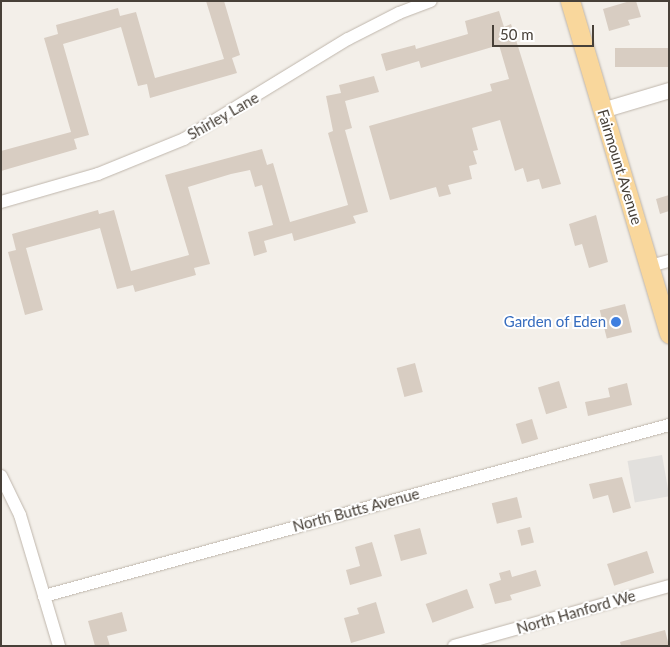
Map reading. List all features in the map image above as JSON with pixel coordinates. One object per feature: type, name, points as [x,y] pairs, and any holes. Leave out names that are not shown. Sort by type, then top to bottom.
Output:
[{"type":"main road","name":"Fairmount Avenue","points":[[570,1],[669,334]]},
{"type":"street","name":"Shirley Lane","points":[[1,202],[98,174],[184,139],[348,39],[398,13],[431,1]]},
{"type":"street","points":[[602,110],[669,90]]},
{"type":"street","points":[[650,266],[669,260]]},
{"type":"street","name":"North Butts Avenue","points":[[44,596],[669,425]]},
{"type":"street","points":[[1,476],[20,515],[59,646]]},
{"type":"street","name":"North Hanford We","points":[[454,646],[669,586]]},
{"type":"shaded area","points":[[662,455],[669,496],[635,502],[628,461]]},
{"type":"building","points":[[206,1],[224,1],[240,55],[232,58],[237,73],[150,98],[147,84],[138,86],[121,27],[63,44],[89,135],[74,139],[77,149],[1,171],[1,151],[71,132],[44,38],[58,34],[56,25],[118,8],[120,16],[136,12],[155,78],[224,59]]},
{"type":"building","points":[[636,1],[641,17],[628,20],[630,25],[609,31],[603,9]]},
{"type":"building","points":[[499,11],[504,27],[511,24],[561,184],[542,189],[539,179],[527,182],[523,168],[515,171],[500,120],[472,128],[478,150],[473,151],[477,164],[469,166],[472,179],[448,185],[451,194],[439,197],[436,187],[390,200],[369,126],[492,91],[490,84],[509,79],[499,45],[421,68],[419,61],[386,71],[381,54],[415,45],[416,49],[468,34],[465,21]]},
{"type":"building","points":[[615,48],[669,48],[669,67],[615,67]]},
{"type":"building","points":[[374,76],[379,92],[345,101],[352,128],[345,130],[368,212],[353,216],[356,223],[294,241],[292,233],[264,241],[267,252],[254,256],[248,232],[273,225],[262,185],[255,187],[250,170],[231,174],[188,187],[210,264],[194,268],[196,275],[135,292],[133,285],[117,289],[100,228],[26,248],[43,310],[25,315],[8,252],[16,250],[12,234],[98,210],[99,214],[114,210],[131,271],[189,255],[165,175],[262,149],[267,165],[273,163],[290,222],[348,205],[328,133],[333,131],[326,96],[341,93],[339,85]]},
{"type":"building","points":[[669,195],[669,211],[660,214],[656,199]]},
{"type":"building","points":[[596,215],[608,262],[589,268],[582,244],[575,246],[569,224]]},
{"type":"building","name":"Garden of Eden","points":[[625,304],[632,332],[607,338],[600,310]]},
{"type":"building","points":[[415,363],[423,392],[404,397],[397,368]]},
{"type":"building","points":[[559,381],[567,408],[546,414],[538,387]]},
{"type":"building","points":[[627,383],[632,405],[588,416],[585,402],[610,397],[608,388]]},
{"type":"building","points":[[532,419],[538,439],[522,444],[516,424]]},
{"type":"building","points":[[622,477],[631,508],[613,513],[608,495],[593,499],[589,484]]},
{"type":"building","points":[[517,497],[522,517],[497,524],[492,503]]},
{"type":"building","points":[[530,527],[534,543],[521,546],[517,530]]},
{"type":"building","points":[[420,528],[427,554],[401,561],[394,535]]},
{"type":"building","points":[[372,542],[382,576],[350,585],[346,570],[360,566],[355,547]]},
{"type":"building","points":[[647,551],[654,573],[614,586],[607,564]]},
{"type":"building","points":[[510,570],[512,577],[536,570],[541,586],[510,595],[512,600],[495,604],[489,584],[501,580],[499,573]]},
{"type":"building","points":[[467,589],[474,608],[432,623],[426,604]]},
{"type":"building","points":[[376,602],[385,633],[351,643],[344,618],[359,614],[357,608]]},
{"type":"building","points":[[122,612],[127,631],[107,636],[110,646],[95,646],[88,621]]},
{"type":"building","points":[[665,630],[669,646],[621,646],[620,642]]},
{"type":"place","name":"Garden of Eden","points":[[616,322]]}]
